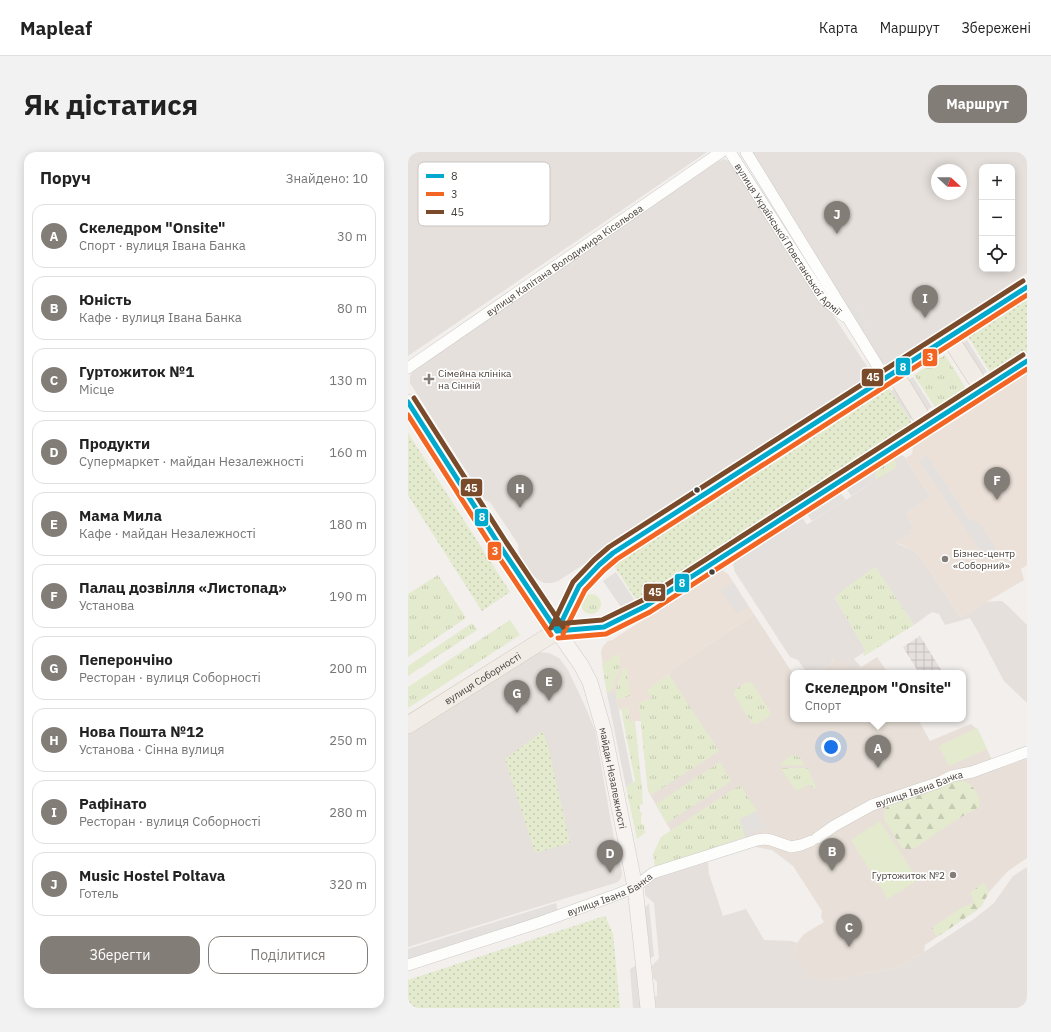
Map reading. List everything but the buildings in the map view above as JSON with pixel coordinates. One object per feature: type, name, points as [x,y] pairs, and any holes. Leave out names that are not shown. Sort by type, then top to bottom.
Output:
[{"type":"main road","points":[[557,631],[579,586],[612,553],[1027,287]]},
{"type":"main road","points":[[949,337],[983,390]]},
{"type":"main road","name":"вулиця Соборності","points":[[408,725],[557,631],[604,627],[646,606],[1027,361]]},
{"type":"main road","points":[[890,375],[927,426]]},
{"type":"main road","name":"майдан Незалежності","points":[[408,402],[535,599],[581,665],[590,682],[604,731],[635,887],[648,1008]]},
{"type":"street","name":"вулиця Капітана Володимира Кісельова","points":[[408,368],[721,152]]},
{"type":"street","name":"вулиця Української Повстанської Армії","points":[[730,152],[823,298],[852,323]]},
{"type":"street","name":"вулиця Української Повстанської Армії","points":[[746,152],[852,323],[890,375]]},
{"type":"street","name":"вулиця Івана Банка","points":[[408,965],[613,896],[635,887],[654,873],[757,840],[771,840],[790,848],[801,846],[814,840],[834,826],[872,805],[940,782],[952,776],[972,772],[1027,752]]},
{"type":"shaded area","points":[[408,152],[707,152],[408,356]]},
{"type":"shaded area","points":[[751,152],[1027,152],[1027,273],[889,364],[882,363],[863,334],[872,329],[856,303],[848,308]]},
{"type":"shaded area","points":[[724,159],[735,167],[870,371],[868,379],[865,383],[558,581],[544,583],[531,573],[519,553],[518,544],[490,502],[485,500],[410,383],[410,376],[416,368],[717,162]]},
{"type":"shaded area","points":[[856,303],[872,329],[860,336],[844,310]]},
{"type":"shaded area","points":[[967,340],[987,372],[981,375],[961,344]]},
{"type":"shaded area","points":[[1027,372],[1027,565],[1021,569],[1024,580],[961,617],[915,551],[896,543],[911,534],[909,530],[913,527],[905,513],[930,497],[905,458],[912,454],[913,447],[916,442],[932,432],[937,432],[985,401],[988,396]]},
{"type":"shaded area","points":[[913,377],[932,407],[927,410],[908,380]]},
{"type":"shaded area","points":[[896,388],[915,416],[910,420],[891,391]]},
{"type":"shaded area","points":[[895,455],[904,456],[930,497],[913,527],[911,534],[896,543],[915,551],[961,617],[986,602],[1002,601],[1027,625],[1027,703],[1004,681],[970,618],[945,625],[939,614],[932,612],[914,625],[875,567],[835,598],[866,651],[854,659],[861,667],[856,670],[850,670],[831,658],[834,662],[822,670],[805,670],[798,660],[790,657],[735,572],[733,565],[736,559],[741,556],[752,559],[846,500],[875,480],[876,468]]},
{"type":"shaded area","points":[[927,455],[970,520],[980,523],[999,553],[987,560],[919,461]]},
{"type":"shaded area","points":[[876,468],[875,480],[851,496],[847,489]]},
{"type":"shaded area","points":[[840,492],[846,500],[812,521],[807,514]]},
{"type":"shaded area","points":[[802,517],[807,525],[752,560],[741,556]]},
{"type":"shaded area","points":[[721,569],[728,574],[754,614],[672,669],[669,675],[647,690],[652,698],[639,703],[641,721],[630,721],[628,707],[619,710],[615,692],[607,694],[601,652],[603,646],[608,641],[612,640]]},
{"type":"shaded area","points":[[616,572],[637,604],[625,613],[603,581]]},
{"type":"shaded area","points":[[733,582],[748,607],[737,614],[721,590]]},
{"type":"shaded area","points":[[754,614],[790,670],[790,722],[920,722],[930,741],[971,724],[978,730],[993,762],[1003,767],[1027,759],[1027,858],[1008,871],[989,892],[982,905],[977,910],[925,945],[924,952],[912,958],[903,966],[835,979],[808,979],[797,962],[794,953],[797,943],[804,934],[824,922],[821,917],[822,911],[793,866],[772,850],[756,847],[745,837],[686,857],[648,791],[639,703],[652,698],[647,690],[669,676],[672,669]]},
{"type":"shaded area","points":[[920,636],[941,670],[917,670],[903,647]]},
{"type":"shaded area","points":[[538,652],[549,653],[559,658],[568,670],[595,730],[614,839],[622,873],[621,878],[618,882],[612,884],[408,947],[408,733]]},
{"type":"shaded area","points":[[831,657],[846,662],[852,670],[822,670],[834,662]]},
{"type":"shaded area","points":[[877,657],[886,670],[856,670]]},
{"type":"shaded area","points":[[615,691],[633,782],[626,787],[607,694]]},
{"type":"shaded area","points":[[757,811],[767,828],[745,837],[740,819]]},
{"type":"shaded area","points":[[708,862],[709,874],[723,916],[746,909],[764,940],[791,941],[797,943],[794,953],[835,979],[903,966],[912,958],[924,952],[974,919],[994,903],[1013,876],[1027,867],[1027,1008],[655,1008],[654,997],[657,996],[657,982],[653,978],[652,966],[659,958],[654,903],[645,895],[645,885],[649,880]]},
{"type":"shaded area","points":[[556,903],[559,915],[408,965],[408,949]]},
{"type":"shaded area","points":[[649,904],[654,956],[643,962],[638,912]]},
{"type":"shaded area","points":[[643,962],[648,1008],[633,1008],[630,969]]},
{"type":"green space","points":[[1027,296],[1027,352],[992,375],[967,335]]},
{"type":"green space","points":[[945,355],[967,390],[936,409],[914,375]]},
{"type":"green space","points":[[888,386],[913,425],[639,604],[613,564]]},
{"type":"green space","points":[[408,433],[510,592],[482,611],[408,495]]},
{"type":"green space","points":[[891,459],[896,462],[894,469],[875,480],[876,468]]},
{"type":"green space","points":[[875,567],[914,625],[864,656],[863,653],[866,651],[835,598],[843,590]]},
{"type":"green space","points":[[438,575],[466,618],[408,657],[408,594]]},
{"type":"green space","points":[[591,594],[598,597],[601,604],[598,611],[591,614],[584,611],[581,604],[584,597]]},
{"type":"green space","points":[[510,620],[520,635],[408,708],[408,687]]},
{"type":"green space","points":[[472,623],[477,630],[408,676],[408,666]]},
{"type":"green space","points":[[620,653],[620,666],[611,692],[607,694],[602,664]]},
{"type":"green space","points":[[623,668],[627,668],[630,696],[617,700],[615,691]]},
{"type":"green space","points":[[669,675],[719,751],[651,795],[648,791],[639,703],[652,698],[647,690]]},
{"type":"green space","points":[[747,682],[752,683],[770,712],[770,716],[756,724],[752,723],[734,695],[735,690]]},
{"type":"green space","points":[[628,707],[630,721],[635,721],[643,804],[640,805],[640,811],[642,814],[641,823],[644,825],[645,833],[637,839],[626,787],[635,781],[621,709]]},
{"type":"green space","points":[[977,728],[987,749],[949,766],[939,746]]},
{"type":"green space","points":[[543,731],[548,746],[570,843],[535,853],[505,759]]},
{"type":"green space","points":[[793,755],[802,760],[804,766],[781,765],[781,763]]},
{"type":"green space","points":[[720,762],[731,781],[667,823],[656,804]]},
{"type":"green space","points":[[781,768],[808,768],[816,787],[813,789],[809,784],[798,791],[794,788]]},
{"type":"green space","points":[[955,780],[965,781],[972,786],[978,796],[980,804],[979,807],[956,820],[913,849],[902,848],[884,819],[884,812],[886,808],[890,805]]},
{"type":"green space","points":[[740,785],[757,811],[740,819],[745,837],[655,867],[653,854],[661,837]]},
{"type":"green space","points":[[880,821],[918,880],[888,899],[851,840]]},
{"type":"green space","points":[[983,883],[989,892],[982,905],[937,937],[932,928],[961,908],[974,903],[971,892]]},
{"type":"green space","points":[[605,916],[613,934],[620,1008],[408,1008],[408,980]]},
{"type":"transit line","name":"45","points":[[551,628],[573,582],[609,547],[1023,281]]},
{"type":"transit line","name":"8","points":[[557,631],[579,586],[613,553],[1027,287]]},
{"type":"transit line","name":"3","points":[[563,634],[585,590],[617,559],[1027,295]]},
{"type":"transit line","name":"45","points":[[556,624],[602,620],[643,600],[1023,355]]},
{"type":"transit line","name":"8","points":[[557,631],[604,627],[646,606],[1027,361]]},
{"type":"transit line","name":"3","points":[[558,638],[606,634],[650,612],[1027,369]]},
{"type":"transit line","name":"45","points":[[414,398],[506,542],[563,627]]},
{"type":"transit line","name":"8","points":[[408,402],[500,546],[557,631]]},
{"type":"transit line","name":"3","points":[[408,415],[494,550],[551,635]]},
{"type":"place","name":"Music Hostel Poltava","points":[[837,234]]},
{"type":"place","name":"Рафінато","points":[[925,318]]},
{"type":"place","name":"Сімейна клініка на Сінній","points":[[429,379]]},
{"type":"place","name":"Палац дозвілля «Листопад»","points":[[997,500]]},
{"type":"place","name":"Нова Пошта №12","points":[[520,508]]},
{"type":"place","name":"Бізнес-центр «Соборний»","points":[[945,559]]},
{"type":"place","name":"Мама Мила","points":[[549,701]]},
{"type":"place","name":"Пеперончіно","points":[[517,713]]},
{"type":"place","name":"Скеледром \"Onsite\"","points":[[878,768]]},
{"type":"place","name":"Юність","points":[[832,871]]},
{"type":"place","name":"Продукти","points":[[610,873]]},
{"type":"place","name":"Гуртожиток №2","points":[[953,875]]},
{"type":"place","name":"Гуртожиток №1","points":[[849,947]]}]
